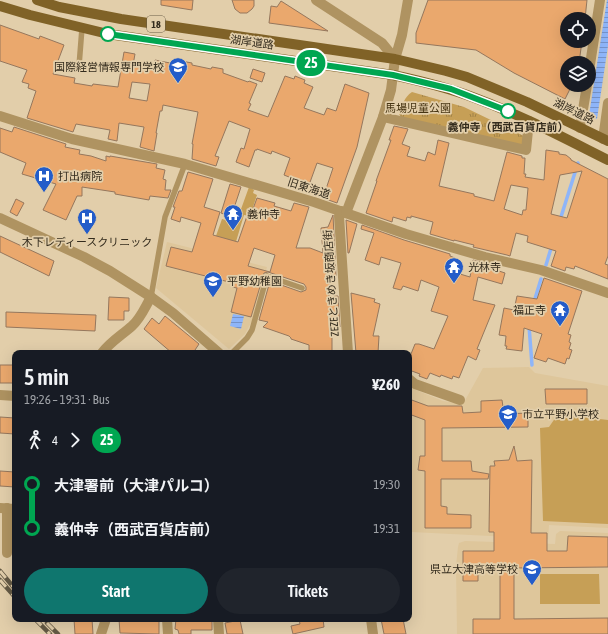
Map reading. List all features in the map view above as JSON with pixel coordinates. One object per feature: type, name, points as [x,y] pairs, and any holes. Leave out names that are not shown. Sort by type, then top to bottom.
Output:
[{"type":"main road","name":"湖岸道路","points":[[37,0],[59,7],[121,19],[395,59],[446,71],[475,80],[527,102],[605,140]]},
{"type":"main road","name":"湖岸道路","points":[[0,6],[108,34],[393,75],[424,82],[475,97],[529,121],[608,160]]},
{"type":"street","points":[[316,0],[382,43],[395,59]]},
{"type":"street","name":"ZEZEときめき坂商店街","points":[[348,350],[339,216],[343,212],[383,117],[392,90],[395,59],[402,35],[408,0]]},
{"type":"street","points":[[591,56],[600,0]]},
{"type":"street","points":[[580,128],[586,92]]},
{"type":"street","points":[[605,140],[608,103]]},
{"type":"street","name":"旧東海道","points":[[0,116],[72,139],[185,164],[292,195],[412,236],[485,257],[541,270],[608,293]]},
{"type":"street","points":[[383,117],[526,150],[529,121]]},
{"type":"street","points":[[0,218],[84,257],[110,271],[173,313],[216,350]]},
{"type":"street","points":[[104,350],[106,346],[133,325],[142,314],[151,297]]},
{"type":"street","points":[[412,382],[415,384],[460,400]]},
{"type":"street","points":[[0,395],[12,396]]},
{"type":"street","points":[[7,508],[7,553]]},
{"type":"street","points":[[101,634],[105,622]]},
{"type":"street","points":[[168,622],[168,634]]},
{"type":"street","points":[[218,622],[219,634]]},
{"type":"street","points":[[362,634],[373,633],[371,622]]},
{"type":"lane","points":[[79,66],[82,28]]},
{"type":"lane","points":[[151,297],[152,283],[165,217],[185,164]]},
{"type":"lane","points":[[235,350],[247,338],[252,330],[267,276],[302,288]]},
{"type":"shaded area","name":"平野幼稚園","points":[[167,242],[267,267],[252,321],[245,334],[229,349],[156,288]]},
{"type":"shaded area","name":"市立平野小学校","points":[[529,367],[535,373],[608,386],[608,528],[549,525],[548,539],[412,532],[412,387],[443,401],[463,404],[483,368]]},
{"type":"shaded area","name":"県立大津高等学校","points":[[560,531],[608,533],[608,634],[457,634],[456,566],[459,543],[465,541],[555,544],[556,534]]},
{"type":"green space","name":"馬場児童公園","points":[[412,92],[464,107],[524,136],[523,147],[401,117],[399,114],[404,102],[407,96]]},
{"type":"green space","points":[[249,187],[254,190],[253,193],[257,195],[250,216],[244,215],[232,255],[211,250],[222,219],[236,223]]},
{"type":"green space","points":[[558,414],[608,420],[608,524],[543,521],[540,428],[549,427]]},
{"type":"green space","points":[[540,574],[599,574],[600,604],[540,604]]},
{"type":"water","points":[[608,0],[608,46],[597,119],[589,115],[593,92],[596,92],[596,70]]},
{"type":"water","points":[[233,314],[244,316],[241,329],[230,326]]},
{"type":"building","points":[[161,0],[193,0],[192,10],[161,5]]},
{"type":"building","points":[[232,0],[254,0],[254,6],[247,13],[240,13],[235,9]]},
{"type":"building","points":[[428,0],[587,0],[586,12],[560,12],[560,48],[581,48],[580,56],[560,56],[560,92],[568,92],[565,99],[514,73],[476,50],[416,43],[416,33]]},
{"type":"building","points":[[281,1],[328,31],[269,23],[271,6],[277,7]]},
{"type":"building","points":[[0,25],[39,39],[40,36],[64,45],[53,74],[75,78],[74,83],[92,86],[93,84],[118,87],[124,52],[135,54],[133,65],[153,68],[155,60],[175,64],[176,60],[211,69],[212,67],[223,69],[223,73],[257,84],[249,103],[251,104],[248,110],[268,117],[285,76],[294,79],[295,76],[305,80],[304,83],[313,87],[304,108],[324,115],[327,108],[336,111],[345,84],[369,93],[357,147],[337,203],[323,198],[333,168],[317,163],[309,185],[284,175],[290,158],[272,151],[271,154],[257,149],[255,150],[249,167],[236,162],[241,148],[244,149],[250,129],[229,121],[215,156],[219,157],[216,166],[192,159],[192,144],[198,112],[163,105],[162,111],[160,111],[154,151],[140,147],[144,127],[119,123],[117,141],[108,139],[110,130],[76,124],[73,132],[27,118],[36,91],[28,88],[29,84],[22,82],[27,70],[0,61]],"holes":[[[132,82],[150,84],[147,101],[129,98]]]},
{"type":"building","points":[[253,69],[265,73],[262,82],[250,78]]},
{"type":"building","points":[[394,126],[408,129],[402,144],[410,147],[407,156],[425,161],[428,152],[435,155],[438,140],[449,143],[439,186],[474,194],[474,196],[494,201],[507,152],[525,158],[525,177],[544,180],[546,150],[559,152],[559,154],[566,155],[571,160],[608,179],[608,256],[605,264],[608,265],[608,279],[575,266],[574,269],[566,267],[565,271],[551,266],[556,251],[527,242],[528,236],[516,233],[510,256],[430,234],[433,222],[411,216],[411,218],[407,217],[406,221],[393,217],[392,222],[366,213],[391,140],[389,140]],"holes":[[[582,171],[567,218],[551,214],[560,175]],[[511,185],[528,188],[526,210],[523,210],[522,215],[504,209]]]},
{"type":"building","points":[[14,127],[66,144],[65,147],[80,150],[79,154],[106,161],[106,156],[110,156],[157,164],[156,168],[165,170],[163,179],[166,180],[165,190],[171,190],[168,198],[150,196],[149,200],[115,194],[115,192],[82,187],[82,196],[77,196],[66,220],[43,210],[56,184],[22,174],[26,163],[0,152],[0,128],[12,132]]},
{"type":"building","points":[[188,172],[213,179],[204,207],[220,212],[213,235],[238,242],[247,216],[250,217],[257,198],[275,203],[274,206],[291,211],[294,203],[309,207],[296,248],[310,248],[323,253],[321,228],[328,227],[333,215],[336,276],[330,276],[329,296],[338,296],[340,327],[332,327],[332,350],[309,350],[309,345],[263,327],[268,322],[259,320],[270,281],[301,292],[306,290],[304,284],[268,272],[264,273],[251,317],[231,312],[237,288],[232,287],[233,283],[166,266],[171,247],[192,252],[201,223],[181,217],[180,222],[171,219],[175,207],[173,207],[179,191],[182,191]],"holes":[[[254,248],[275,255],[270,272],[248,266]]]},
{"type":"building","points":[[230,184],[241,187],[231,217],[221,213]]},
{"type":"building","points":[[16,199],[24,203],[17,216],[10,212]]},
{"type":"building","points":[[346,220],[357,224],[349,253],[348,253]]},
{"type":"building","points":[[362,225],[450,254],[450,256],[455,258],[450,271],[470,277],[473,260],[496,266],[496,270],[505,273],[502,284],[478,277],[473,300],[495,305],[477,349],[480,350],[476,360],[468,356],[459,378],[453,376],[452,379],[441,375],[440,377],[430,373],[427,379],[412,371],[412,352],[415,344],[434,349],[448,316],[431,311],[439,287],[421,280],[418,291],[403,286],[401,290],[393,288],[401,263],[381,257],[379,265],[365,260],[374,233],[361,229]]},
{"type":"building","points":[[0,236],[54,261],[49,276],[0,252]]},
{"type":"building","points":[[544,278],[582,291],[568,334],[571,335],[569,349],[572,350],[569,359],[567,358],[565,364],[548,358],[546,362],[534,358],[542,334],[524,328],[522,351],[506,349],[506,336],[499,335],[504,308],[514,310],[517,296],[537,299]]},
{"type":"building","points":[[351,293],[375,299],[374,302],[380,304],[373,336],[379,336],[378,350],[356,350]]},
{"type":"building","points":[[109,297],[129,298],[129,311],[124,311],[124,320],[108,320]]},
{"type":"building","points":[[6,312],[96,315],[95,331],[6,327]]},
{"type":"building","points":[[165,316],[199,344],[195,350],[168,350],[144,329],[152,318],[159,324]]},
{"type":"building","points":[[0,365],[12,365],[12,383],[0,383]]},
{"type":"building","points":[[545,389],[587,389],[587,404],[546,404]]},
{"type":"building","points":[[412,400],[428,406],[462,406],[463,413],[481,412],[481,401],[502,400],[504,414],[528,413],[528,427],[442,428],[442,461],[471,461],[472,471],[489,474],[488,479],[441,479],[441,506],[447,507],[447,514],[471,515],[471,528],[425,528],[425,471],[418,470],[420,456],[425,456],[425,420],[412,415]]},
{"type":"building","points":[[0,417],[12,418],[12,434],[0,433]]},
{"type":"building","points":[[514,446],[517,461],[532,460],[531,533],[547,533],[547,551],[567,551],[568,536],[608,537],[608,567],[514,568],[514,619],[608,618],[608,634],[473,634],[473,619],[500,619],[500,568],[478,568],[478,581],[463,581],[463,551],[494,551],[494,532],[489,532],[490,466],[495,466],[494,461],[509,460]]},
{"type":"building","points":[[0,471],[12,472],[12,487],[0,486]]},
{"type":"building","points":[[74,622],[92,622],[93,634],[75,634]]},
{"type":"building","points":[[119,622],[159,622],[159,634],[120,633]]},
{"type":"building","points":[[176,622],[212,622],[212,630],[191,630],[191,634],[179,634],[178,630],[175,629]]},
{"type":"building","points":[[240,622],[243,634],[227,634],[225,623]]},
{"type":"building","points":[[300,622],[323,622],[324,627],[293,634],[291,626],[300,624]]},
{"type":"building","points":[[382,622],[404,622],[406,634],[384,634]]},
{"type":"waterway","points":[[560,220],[578,163]]},
{"type":"waterway","points":[[546,265],[552,245]]},
{"type":"waterway","points":[[534,302],[541,279]]},
{"type":"waterway","points":[[529,326],[532,365]]},
{"type":"railway","points":[[0,571],[12,585]]},
{"type":"railway","points":[[0,580],[12,594]]},
{"type":"railway","points":[[38,622],[50,634]]},
{"type":"railway","points":[[47,623],[58,634]]},
{"type":"bus line","name":"25","points":[[108,34],[393,75],[451,89],[508,111]]},
{"type":"place","name":"国際経営情報専門学校","points":[[178,84]]},
{"type":"place","name":"義仲寺（西武百貨店前）","points":[[508,111]]},
{"type":"place","name":"打出病院","points":[[44,193]]},
{"type":"place","name":"義仲寺","points":[[233,231]]},
{"type":"place","name":"木下レディースクリニック","points":[[87,235]]},
{"type":"place","name":"光林寺","points":[[454,284]]},
{"type":"place","name":"平野幼稚園","points":[[213,298]]},
{"type":"place","name":"福正寺","points":[[560,327]]},
{"type":"place","name":"市立平野小学校","points":[[508,431]]},
{"type":"place","name":"県立大津高等学校","points":[[532,586]]}]
